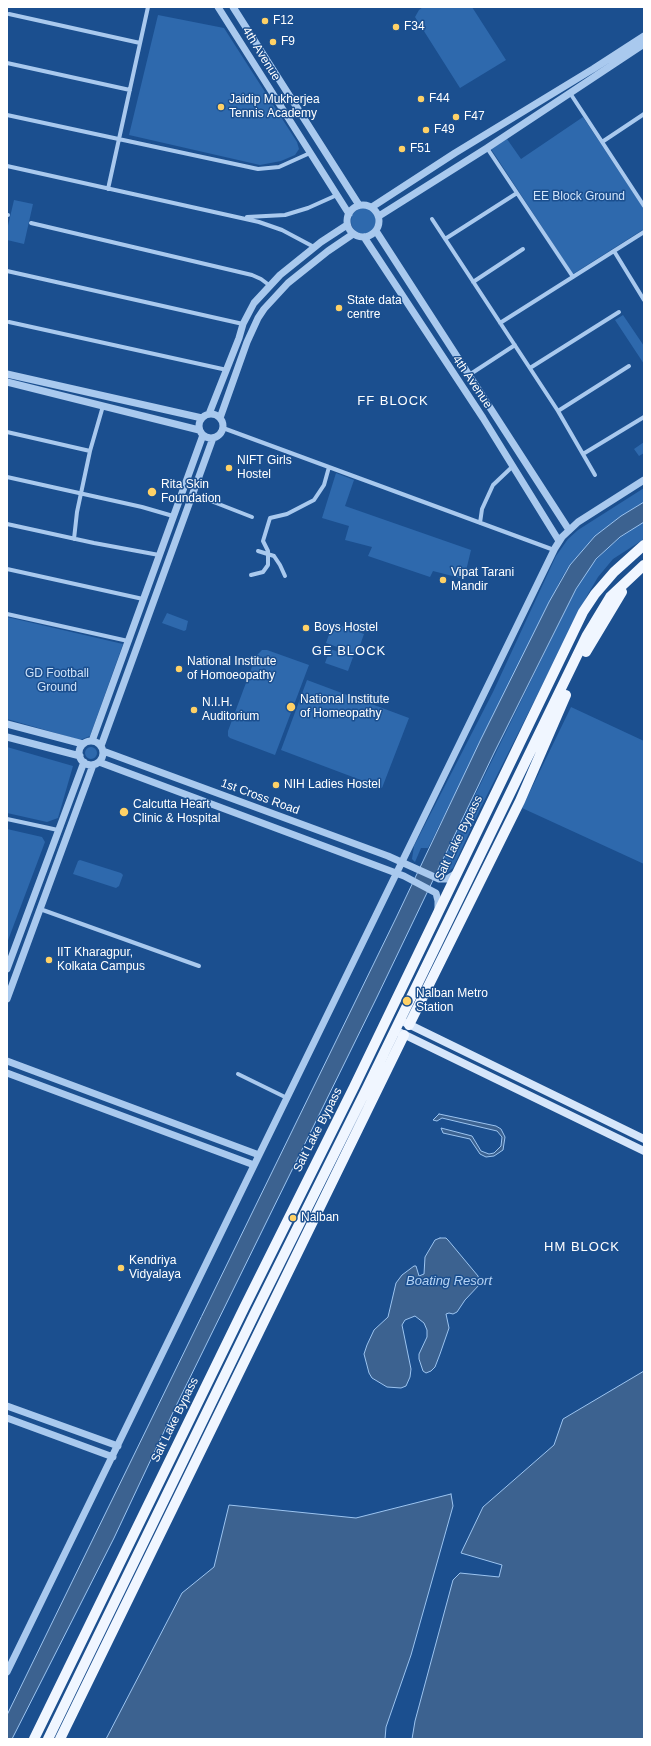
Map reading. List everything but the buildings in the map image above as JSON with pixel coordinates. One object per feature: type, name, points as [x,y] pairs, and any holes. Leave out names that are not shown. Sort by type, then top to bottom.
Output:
[{"type":"main road","name":"Salt Lake Bypass","points":[[34,1739],[354,1087],[583,612],[600,588],[644,546]]},
{"type":"main road","points":[[624,564],[644,554]]},
{"type":"main road","name":"Salt Lake Bypass","points":[[48,1739],[324,1186],[480,882],[530,776],[564,692],[568,676],[602,608],[610,597],[623,587],[644,565]]},
{"type":"main road","name":"Salt Lake Bypass","points":[[403,1030],[400,1020],[512,789],[623,587]]},
{"type":"main road","points":[[548,687],[564,692]]},
{"type":"main road","points":[[512,789],[530,776]]},
{"type":"main road","points":[[442,933],[446,950]]},
{"type":"main road","points":[[403,1030],[644,1139]]},
{"type":"main road","points":[[403,1030],[644,1151]]},
{"type":"main road","points":[[309,1177],[324,1186]]},
{"type":"main road","name":"Salt Lake Bypass","points":[[60,1739],[324,1186]]},
{"type":"street","points":[[108,188],[148,7]]},
{"type":"street","name":"4th Avenue","points":[[218,7],[349,214]]},
{"type":"street","name":"4th Avenue","points":[[233,7],[359,205]]},
{"type":"street","points":[[9,14],[140,43]]},
{"type":"street","points":[[379,216],[487,148],[570,93],[595,72],[644,36]]},
{"type":"street","points":[[372,207],[455,153],[644,44]]},
{"type":"street","points":[[254,65],[266,59]]},
{"type":"street","points":[[7,63],[130,90]]},
{"type":"street","points":[[570,93],[644,206]]},
{"type":"street","points":[[289,119],[300,113]]},
{"type":"street","points":[[602,142],[644,114]]},
{"type":"street","points":[[7,115],[258,169],[279,167],[310,153]]},
{"type":"street","points":[[487,148],[573,277]]},
{"type":"street","points":[[455,153],[462,164]]},
{"type":"street","points":[[7,166],[236,217],[270,226],[314,247]]},
{"type":"street","points":[[444,239],[517,193]]},
{"type":"street","points":[[236,217],[285,215],[308,208],[336,195]]},
{"type":"street","points":[[359,205],[374,208],[379,216],[379,226],[372,235],[364,237],[356,236],[347,224],[349,214],[359,205]]},
{"type":"street","points":[[432,219],[558,411],[595,475]]},
{"type":"street","points":[[31,223],[252,274],[262,279],[269,286]]},
{"type":"street","points":[[209,414],[243,324],[254,303],[269,286],[314,247],[347,224]]},
{"type":"street","name":"4th Avenue","points":[[376,231],[569,530]]},
{"type":"street","points":[[500,323],[644,232]]},
{"type":"street","points":[[7,382],[140,415],[201,432],[206,437],[213,438],[218,436],[223,428],[220,418],[247,342],[258,318],[288,283],[328,251],[353,234]]},
{"type":"street","name":"4th Avenue","points":[[364,237],[483,418],[559,541]]},
{"type":"street","points":[[473,282],[523,249]]},
{"type":"street","points":[[614,251],[644,300]]},
{"type":"street","points":[[7,270],[243,324]]},
{"type":"street","points":[[530,368],[620,312]]},
{"type":"street","points":[[9,322],[226,370]]},
{"type":"street","points":[[469,375],[515,345]]},
{"type":"street","points":[[558,411],[629,366]]},
{"type":"street","points":[[7,374],[202,418]]},
{"type":"street","points":[[67,397],[69,388]]},
{"type":"street","points":[[140,415],[143,405]]},
{"type":"street","points":[[74,539],[77,512],[90,451],[103,406]]},
{"type":"street","points":[[483,418],[492,412]]},
{"type":"street","points":[[92,741],[173,516],[201,432],[199,422],[202,418],[209,414],[216,415],[220,418]]},
{"type":"street","points":[[583,454],[644,417]]},
{"type":"street","points":[[223,428],[554,550]]},
{"type":"street","points":[[7,432],[90,451]]},
{"type":"street","points":[[7,999],[43,900],[96,763],[103,755],[102,748],[213,438]]},
{"type":"street","points":[[251,575],[263,572],[268,565],[268,551],[263,541],[270,518],[287,514],[314,500],[324,485],[329,467]]},
{"type":"street","points":[[480,523],[482,508],[493,485],[512,467]]},
{"type":"street","points":[[7,477],[81,493],[173,516]]},
{"type":"street","points":[[7,1672],[554,550],[559,541],[578,522],[644,480]]},
{"type":"street","points":[[193,494],[252,517]]},
{"type":"street","points":[[7,524],[74,539],[159,555]]},
{"type":"street","points":[[169,527],[179,531]]},
{"type":"street","points":[[258,551],[274,556],[285,576]]},
{"type":"street","points":[[7,568],[143,599]]},
{"type":"street","points":[[7,614],[128,641]]},
{"type":"street","points":[[7,724],[83,744],[92,741],[97,742],[102,748]]},
{"type":"street","points":[[7,737],[96,763]]},
{"type":"street","points":[[7,967],[58,830],[82,759],[80,749],[83,744]]},
{"type":"street","name":"1st Cross Road","points":[[102,748],[177,778],[402,862],[439,879],[451,878],[458,871]]},
{"type":"street","name":"1st Cross Road","points":[[96,763],[321,844],[404,876],[433,890],[438,897],[437,914]]},
{"type":"street","points":[[173,790],[177,778]]},
{"type":"street","points":[[7,818],[58,830]]},
{"type":"street","points":[[321,844],[326,833]]},
{"type":"street","points":[[34,896],[43,900]]},
{"type":"street","points":[[40,909],[198,966]]},
{"type":"street","points":[[7,1061],[259,1156]]},
{"type":"street","points":[[7,1073],[254,1165]]},
{"type":"street","points":[[238,1074],[287,1098]]},
{"type":"street","points":[[7,1406],[118,1446]]},
{"type":"street","points":[[7,1418],[113,1457]]},
{"type":"street","points":[[35,1429],[40,1418]]},
{"type":"green space","points":[[423,7],[472,7],[506,60],[460,88],[415,17],[419,10]]},
{"type":"green space","points":[[158,15],[224,28],[297,142],[299,149],[295,155],[281,161],[260,165],[129,135]]},
{"type":"green space","name":"EE Block Ground","points":[[583,117],[644,209],[644,229],[573,274],[491,149],[507,139],[521,159]]},
{"type":"green space","points":[[14,200],[33,204],[24,244],[7,240],[7,230]]},
{"type":"green space","points":[[364,208],[373,212],[377,221],[373,230],[364,234],[355,230],[351,221],[355,212]]},
{"type":"green space","points":[[623,315],[644,346],[644,364],[615,320]]},
{"type":"green space","points":[[644,442],[644,453],[639,456],[634,449]]},
{"type":"green space","points":[[336,473],[354,480],[345,506],[471,550],[464,579],[433,571],[430,577],[368,556],[372,547],[345,540],[349,526],[322,518]]},
{"type":"green space","points":[[644,488],[644,502],[621,516],[595,536],[569,566],[561,579],[428,848],[421,848],[415,862],[412,859],[414,846],[493,692],[556,556],[568,539],[578,530]]},
{"type":"green space","points":[[644,522],[644,539],[613,559],[598,577],[588,594],[481,807],[453,868],[446,874],[439,876],[437,873],[584,575],[609,547]]},
{"type":"green space","points":[[167,613],[188,621],[186,630],[184,631],[162,623]]},
{"type":"green space","name":"GD Football Ground","points":[[7,617],[123,644],[90,736],[80,740],[7,719]]},
{"type":"green space","points":[[333,623],[364,634],[357,654],[326,643]]},
{"type":"green space","points":[[330,649],[353,657],[348,671],[325,663]]},
{"type":"green space","points":[[262,650],[267,650],[309,665],[275,755],[228,736],[228,731],[256,656]]},
{"type":"green space","points":[[307,680],[409,718],[382,788],[281,750]]},
{"type":"green space","points":[[571,707],[644,741],[644,864],[522,808]]},
{"type":"green space","points":[[7,747],[73,766],[58,818],[47,822],[7,813]]},
{"type":"green space","points":[[93,747],[96,748],[96,758],[89,759],[86,758],[85,751],[86,748]]},
{"type":"green space","points":[[7,829],[42,837],[45,842],[7,943]]},
{"type":"green space","points":[[80,860],[121,873],[123,875],[119,886],[116,888],[73,874],[78,861]]},
{"type":"water","points":[[644,502],[644,522],[620,537],[596,559],[576,589],[494,753],[377,997],[177,1404],[114,1538],[12,1739],[7,1739],[7,1715],[549,602],[570,565],[595,536],[621,516]]},
{"type":"water","points":[[439,1114],[496,1126],[501,1129],[505,1137],[503,1150],[494,1156],[486,1157],[480,1154],[470,1139],[443,1133],[441,1128],[472,1136],[481,1151],[489,1154],[494,1153],[501,1146],[502,1137],[497,1131],[442,1118],[437,1121],[433,1120]]},
{"type":"water","name":"Boating Resort","points":[[446,1238],[448,1240],[478,1276],[480,1284],[465,1300],[457,1312],[453,1314],[446,1314],[449,1328],[435,1367],[431,1371],[426,1373],[423,1371],[419,1359],[419,1354],[427,1337],[427,1330],[424,1323],[415,1316],[405,1320],[402,1325],[411,1369],[410,1377],[406,1386],[401,1388],[387,1387],[372,1378],[369,1373],[364,1354],[367,1345],[374,1330],[388,1317],[396,1283],[402,1275],[414,1266],[416,1266],[419,1276],[424,1274],[425,1257],[435,1240]]},
{"type":"water","points":[[644,1371],[644,1739],[412,1739],[415,1721],[453,1580],[460,1573],[499,1577],[502,1565],[461,1553],[483,1507],[554,1445],[563,1419]]},
{"type":"water","points":[[451,1494],[453,1506],[411,1655],[386,1727],[385,1739],[106,1739],[182,1593],[214,1567],[229,1505],[356,1518]]},
{"type":"place","name":"F12","points":[[265,21]]},
{"type":"place","name":"F34","points":[[396,27]]},
{"type":"place","name":"F9","points":[[273,42]]},
{"type":"place","name":"F44","points":[[421,99]]},
{"type":"place","name":"Jaidip Mukherjea Tennis Academy","points":[[221,107]]},
{"type":"place","name":"F47","points":[[456,117]]},
{"type":"place","name":"F49","points":[[426,130]]},
{"type":"place","name":"F51","points":[[402,149]]},
{"type":"place","name":"State data centre","points":[[339,308]]},
{"type":"place","name":"NIFT Girls Hostel","points":[[229,468]]},
{"type":"place","name":"Rita Skin Foundation","points":[[152,492]]},
{"type":"place","name":"Vipat Tarani Mandir","points":[[443,580]]},
{"type":"place","name":"Boys Hostel","points":[[306,628]]},
{"type":"place","name":"National Institute of Homoeopathy","points":[[179,669]]},
{"type":"place","name":"National Institute of Homeopathy","points":[[291,707]]},
{"type":"place","name":"N.I.H. Auditorium","points":[[194,710]]},
{"type":"place","name":"NIH Ladies Hostel","points":[[276,785]]},
{"type":"place","name":"Calcutta Heart Clinic & Hospital","points":[[124,812]]},
{"type":"place","name":"IIT Kharagpur, Kolkata Campus","points":[[49,960]]},
{"type":"place","name":"Nalban Metro Station","points":[[407,1001]]},
{"type":"place","name":"Nalban","points":[[293,1218]]},
{"type":"place","name":"Kendriya Vidyalaya","points":[[121,1268]]},
{"type":"district","name":"FF BLOCK","points":[[393,401]]},
{"type":"district","name":"GE BLOCK","points":[[349,651]]},
{"type":"district","name":"HM BLOCK","points":[[582,1247]]}]
